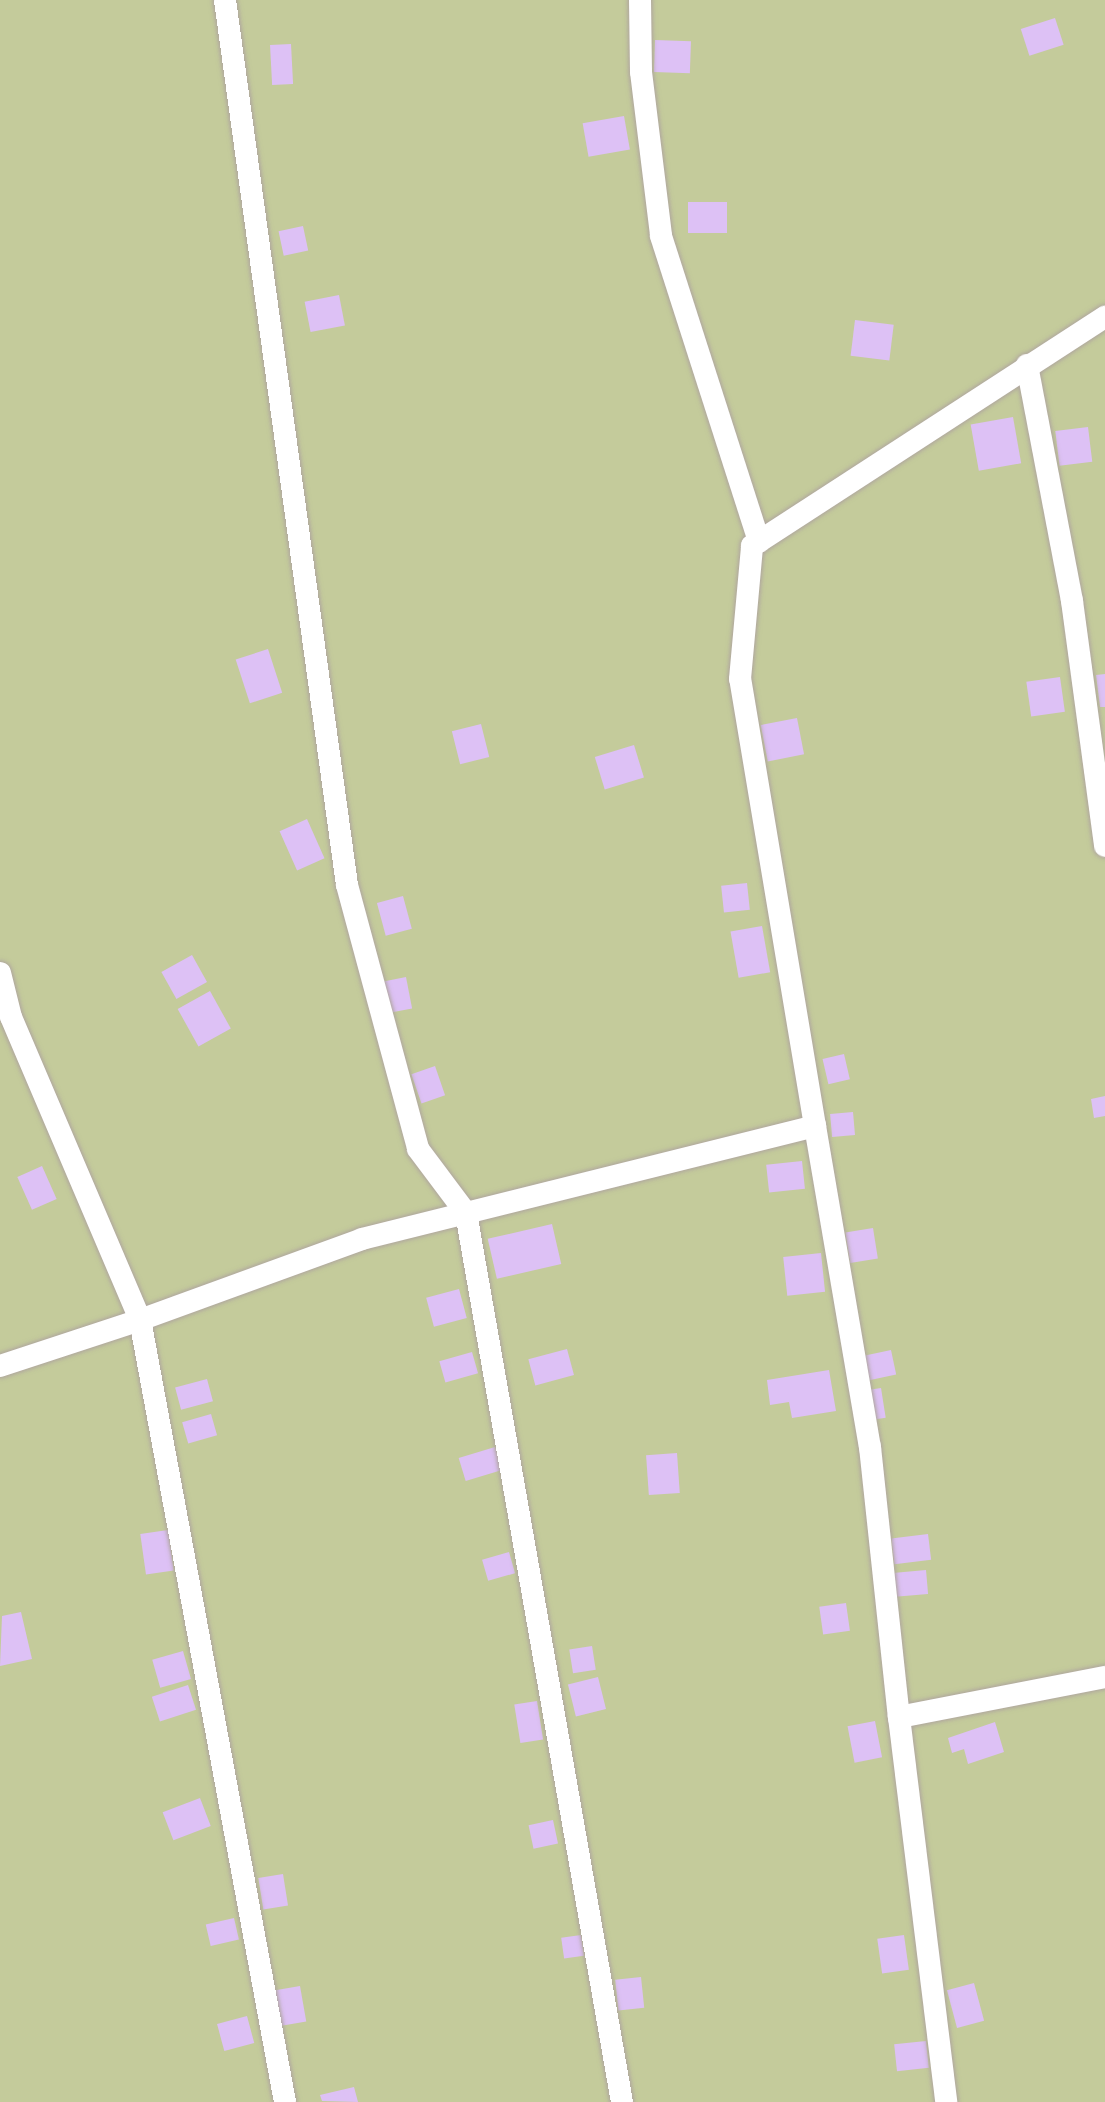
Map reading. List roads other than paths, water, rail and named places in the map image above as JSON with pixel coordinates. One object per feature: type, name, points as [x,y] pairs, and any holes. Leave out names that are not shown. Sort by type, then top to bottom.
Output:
[{"type":"lane","points":[[225,0],[347,885],[418,1149],[466,1213],[622,2102]]},
{"type":"lane","points":[[640,0],[641,72],[661,236],[759,542]]},
{"type":"lane","points":[[946,2102],[870,1447],[740,679],[752,546],[1105,317]]},
{"type":"lane","points":[[1027,365],[1072,601],[1105,846]]},
{"type":"lane","points":[[0,973],[11,1017],[140,1320],[285,2102]]},
{"type":"lane","points":[[0,1366],[140,1320],[362,1239],[815,1126]]},
{"type":"lane","points":[[899,1717],[1105,1677]]}]
